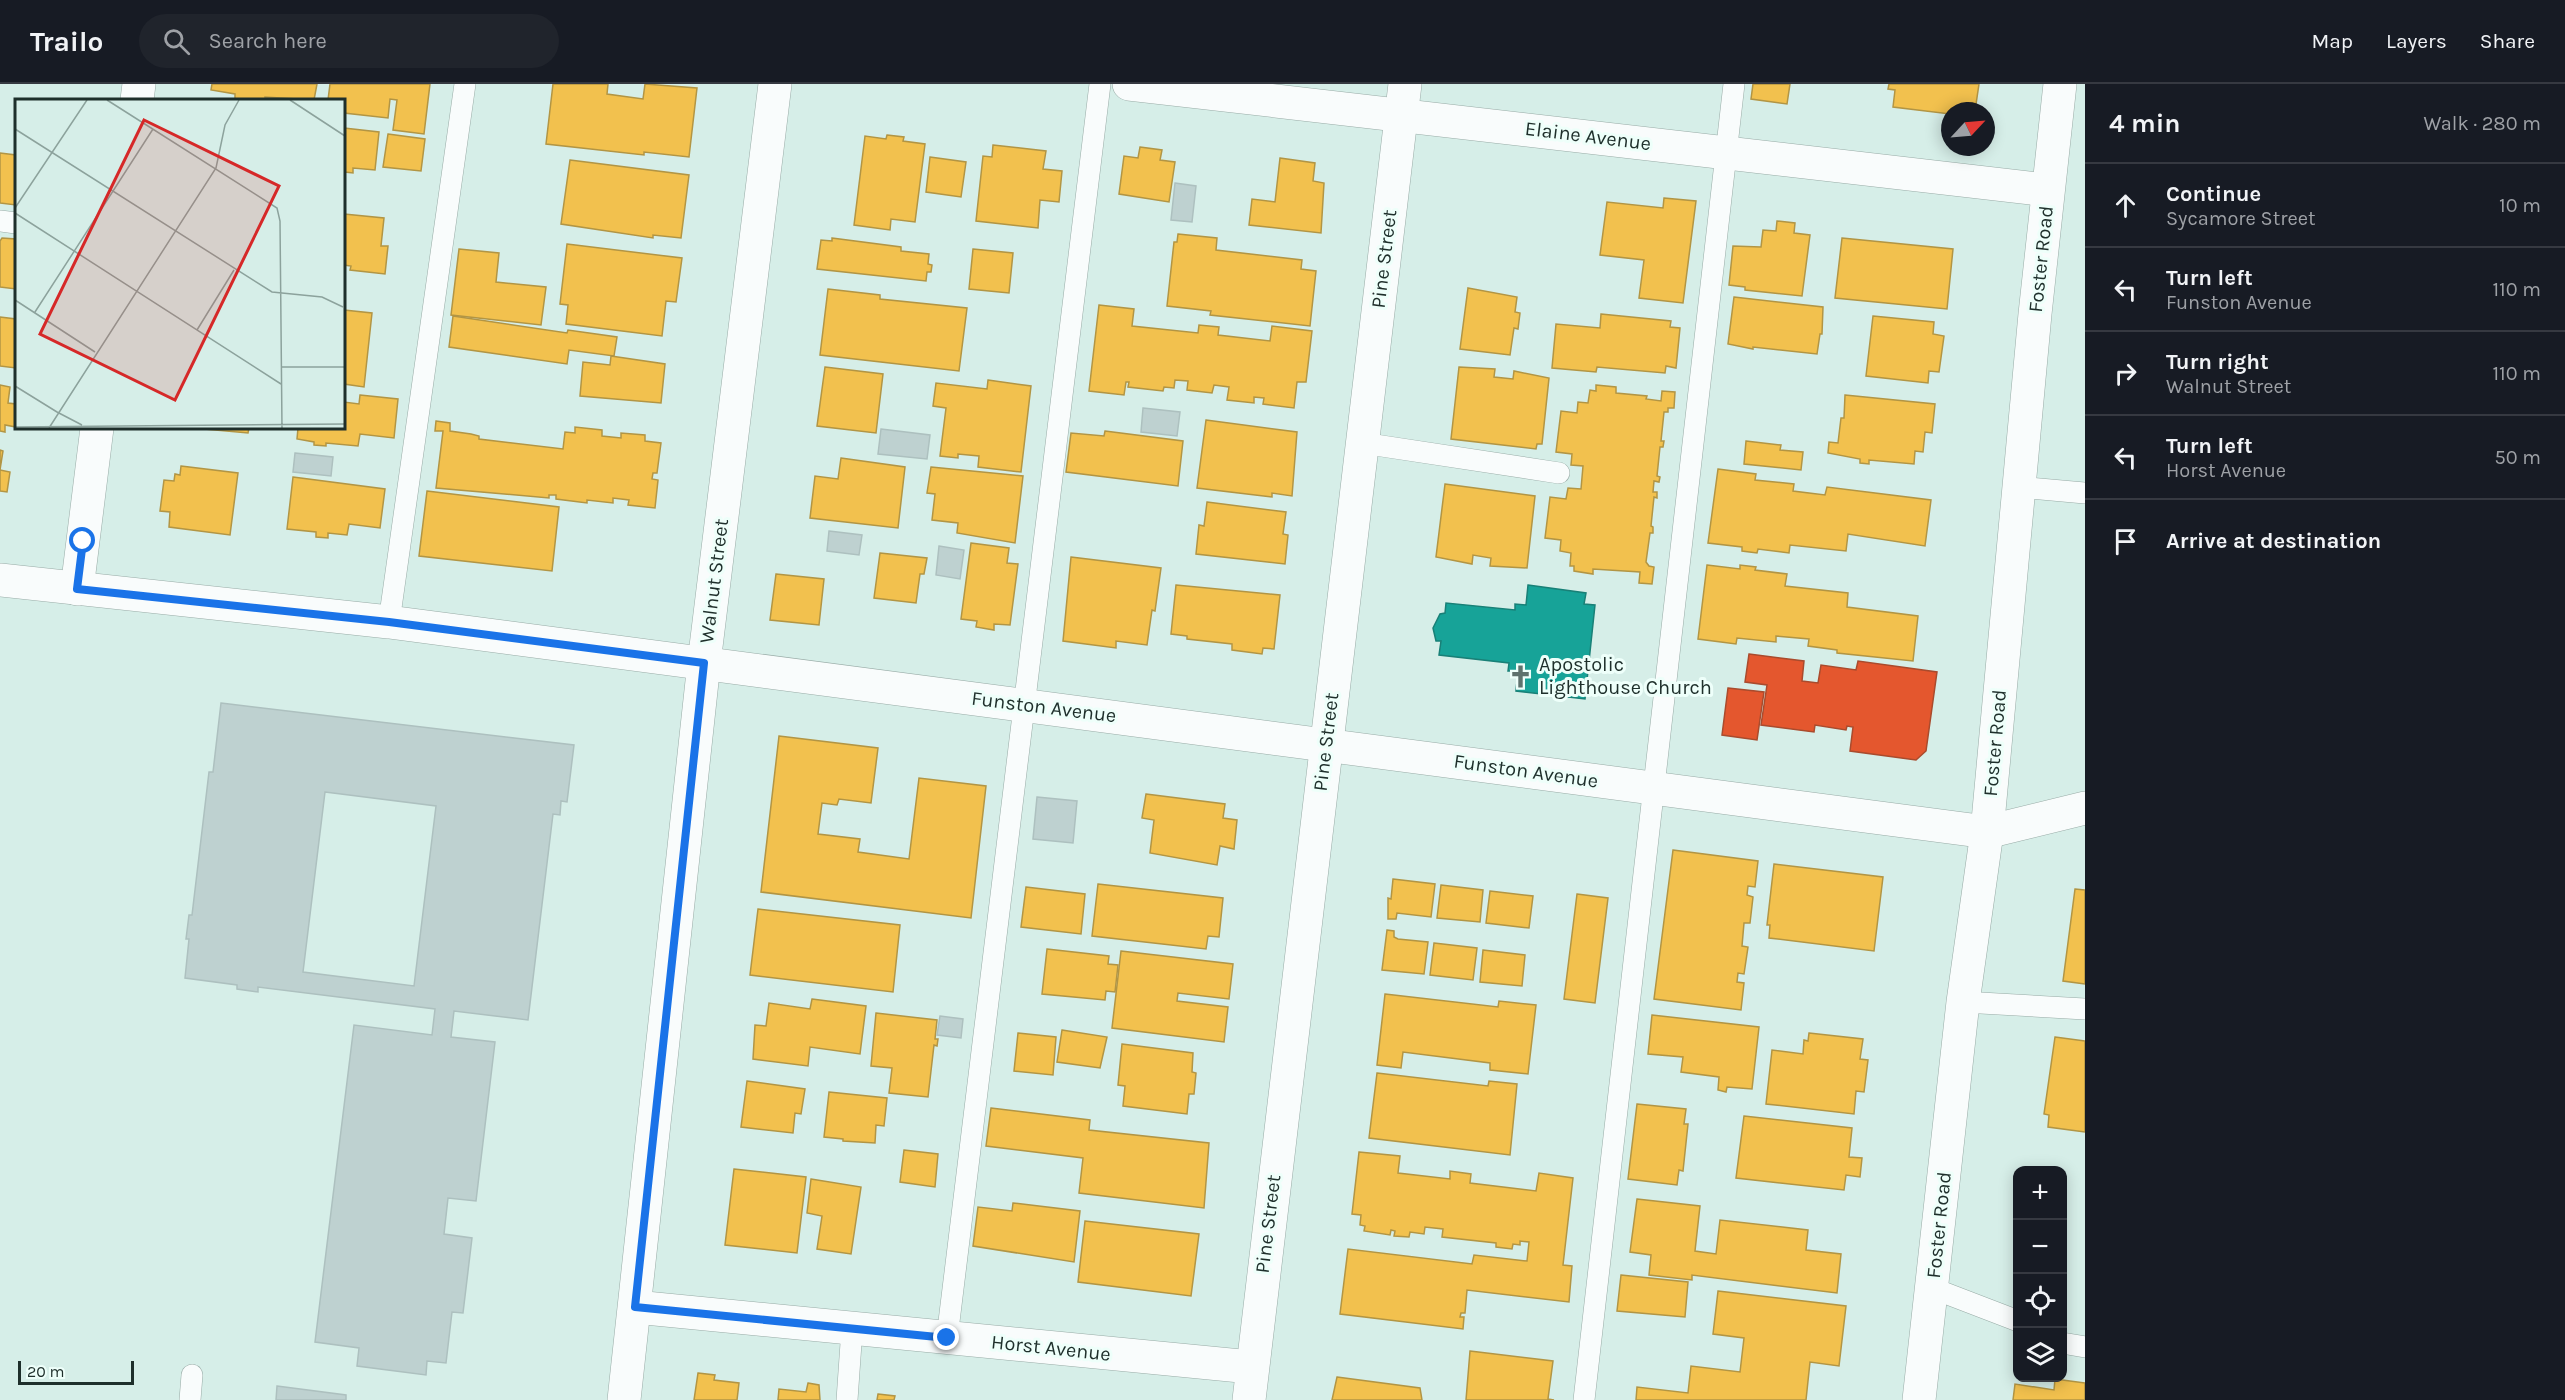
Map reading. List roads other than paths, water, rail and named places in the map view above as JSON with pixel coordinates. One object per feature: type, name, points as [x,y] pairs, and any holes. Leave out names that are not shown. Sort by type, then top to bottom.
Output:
[{"type":"street","points":[[137,99],[139,84]]},
{"type":"street","name":"Walnut Street","points":[[624,1400],[704,663],[775,84]]},
{"type":"street","name":"Elaine Avenue","points":[[1128,84],[1403,99],[1726,152],[2047,190]]},
{"type":"street","name":"Foster Road","points":[[1919,1400],[1964,1002],[1987,832],[2047,190],[2060,84]]},
{"type":"street","name":"Pine Street","points":[[1249,1400],[1251,1367],[1403,99]]},
{"type":"street","points":[[77,589],[97,429]]},
{"type":"street","name":"Funston Avenue","points":[[0,580],[389,622],[1326,743],[1987,832],[2085,808]]},
{"type":"street","name":"Horst Avenue","points":[[635,1307],[1251,1367]]},
{"type":"lane","points":[[389,622],[465,84]]},
{"type":"lane","points":[[947,1338],[1100,84]]},
{"type":"lane","points":[[1584,1400],[1734,84]]},
{"type":"lane","points":[[0,221],[15,223]]},
{"type":"lane","points":[[1362,443],[1559,473]]},
{"type":"lane","points":[[2019,488],[2085,493]]},
{"type":"lane","points":[[1964,1002],[2085,1009]]},
{"type":"lane","points":[[1932,1288],[2013,1319]]},
{"type":"lane","points":[[847,1400],[852,1329]]},
{"type":"lane","points":[[2067,1344],[2085,1347]]},
{"type":"lane","points":[[190,1400],[192,1375]]},
{"type":"place","name":"Apostolic Lighthouse Church","points":[[1521,676]]}]
